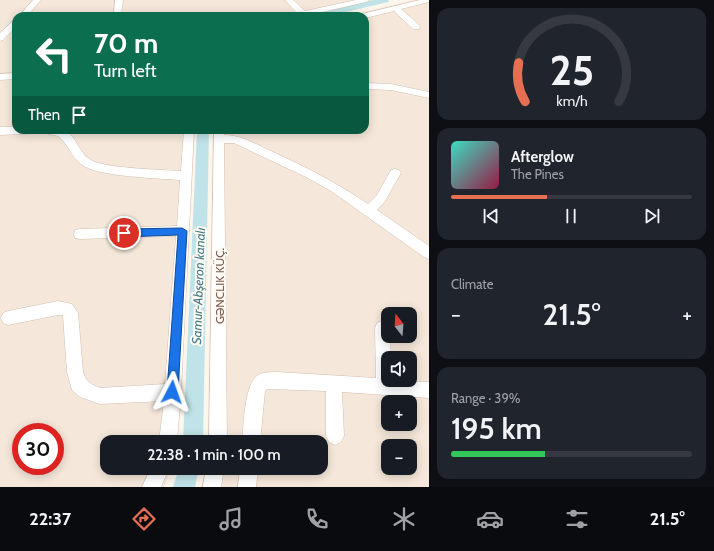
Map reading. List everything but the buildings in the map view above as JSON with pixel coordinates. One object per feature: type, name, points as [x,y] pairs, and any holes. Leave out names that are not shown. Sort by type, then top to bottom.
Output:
[{"type":"street","points":[[26,12],[37,0]]},
{"type":"street","points":[[118,12],[119,0]]},
{"type":"street","points":[[289,0],[301,12]]},
{"type":"street","points":[[312,12],[366,0]]},
{"type":"street","points":[[369,15],[429,0]]},
{"type":"street","points":[[396,9],[416,27]]},
{"type":"street","points":[[0,38],[12,27]]},
{"type":"street","points":[[0,77],[12,76]]},
{"type":"street","points":[[369,86],[391,87],[429,95]]},
{"type":"street","points":[[0,131],[12,130]]},
{"type":"street","points":[[63,134],[68,138],[79,158],[87,165],[98,168],[186,176]]},
{"type":"street","points":[[169,435],[189,134]]},
{"type":"street","points":[[219,135],[235,139],[310,174],[335,188],[369,210],[429,253]]},
{"type":"street","name":"GƏNCLIK KÜÇ.","points":[[219,135],[219,435]]},
{"type":"street","points":[[369,210],[382,198],[395,172]]},
{"type":"street","points":[[80,234],[182,231]]},
{"type":"street","points":[[8,318],[58,308],[67,308],[71,313],[75,372],[78,384],[86,391],[100,396],[172,392]]},
{"type":"street","points":[[252,435],[257,388],[263,381],[277,380],[381,387]]},
{"type":"street","points":[[334,384],[335,436]]},
{"type":"street","points":[[384,387],[429,390]]},
{"type":"street","points":[[151,487],[157,475]]},
{"type":"street","points":[[212,487],[214,475]]},
{"type":"street","points":[[247,487],[248,475]]},
{"type":"shaded area","points":[[0,0],[376,0],[324,12],[12,12],[12,134],[195,134],[177,435],[100,435],[100,475],[168,475],[164,487],[0,487]]},
{"type":"shaded area","points":[[413,0],[429,0],[429,487],[201,487],[205,475],[328,475],[328,435],[210,435],[215,134],[369,134],[369,12],[364,12]]},
{"type":"waterway","name":"Samur-Abşeron kanalı","points":[[334,12],[385,0]]},
{"type":"waterway","name":"Samur-Abşeron kanalı","points":[[193,435],[203,134]]},
{"type":"waterway","name":"Samur-Abşeron kanalı","points":[[184,487],[187,475]]},
{"type":"route","points":[[124,233],[182,231],[172,392]]}]
